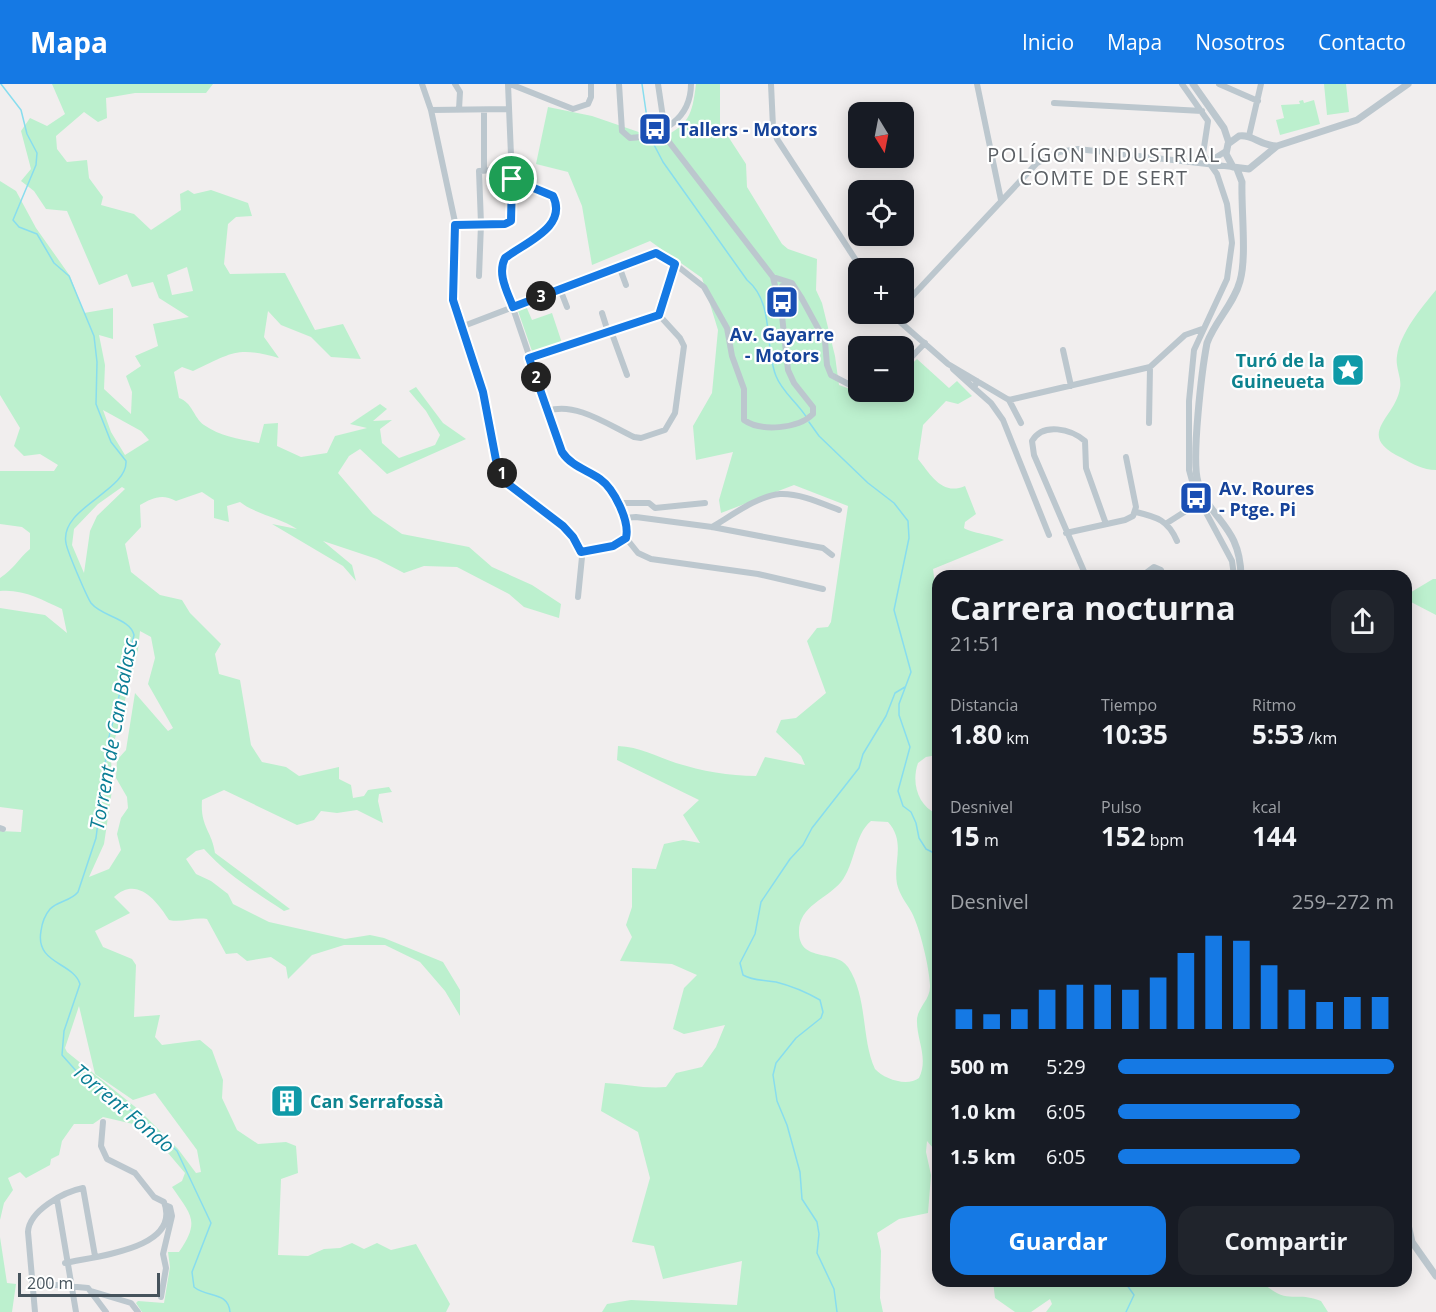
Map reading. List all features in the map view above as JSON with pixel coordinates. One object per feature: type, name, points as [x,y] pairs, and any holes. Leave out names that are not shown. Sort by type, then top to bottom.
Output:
[{"type":"street","points":[[422,84],[432,110],[455,225],[452,289],[461,327],[483,392],[495,455],[503,475],[515,491],[563,526],[573,537],[581,552],[582,578],[578,597]]},
{"type":"street","points":[[455,84],[460,93],[459,110]]},
{"type":"street","points":[[455,225],[505,224],[511,221],[509,84],[573,109],[588,104],[591,97],[591,84]]},
{"type":"street","points":[[619,84],[622,131],[626,135],[638,138],[664,129],[683,115],[692,84]]},
{"type":"street","points":[[461,327],[656,253],[675,264],[704,287],[727,328],[732,356],[744,389],[744,420],[750,424],[793,426],[807,419],[814,412],[788,370],[773,277],[666,138],[658,84]]},
{"type":"street","points":[[771,84],[772,120],[777,139],[854,258]]},
{"type":"street","points":[[977,84],[1001,200]]},
{"type":"street","points":[[1182,84],[1208,121],[1203,154],[1207,164],[1217,174],[1227,204],[1232,243],[1227,279],[1194,350],[1190,386],[1190,477],[1231,556],[1233,570]]},
{"type":"street","points":[[1193,84],[1224,128],[1229,142],[1226,151],[1227,159],[1242,182],[1241,277],[1236,292],[1214,325],[1205,354],[1196,467],[1203,499],[1238,545],[1240,570]]},
{"type":"street","points":[[1219,84],[1258,101]]},
{"type":"street","points":[[1250,136],[1261,84]]},
{"type":"street","points":[[1242,182],[1249,169],[1276,146],[1350,123],[1408,84]]},
{"type":"street","points":[[1054,103],[1202,111]]},
{"type":"street","points":[[432,110],[509,109]]},
{"type":"street","points":[[484,110],[484,170]]},
{"type":"street","points":[[1224,128],[1239,136],[1250,136],[1258,143],[1276,146]]},
{"type":"street","points":[[1229,142],[1239,136]]},
{"type":"street","points":[[1258,143],[1260,158]]},
{"type":"street","points":[[914,294],[1037,163],[1068,150],[1249,169]]},
{"type":"street","points":[[1207,164],[1226,151]]},
{"type":"street","points":[[479,276],[481,224],[478,171],[511,169]]},
{"type":"street","points":[[512,179],[553,196],[557,212],[550,226],[505,258],[501,265],[501,273],[529,358],[567,459],[607,485],[624,518],[627,527],[626,538],[638,553],[657,561],[758,574],[824,589]]},
{"type":"street","points":[[659,315],[675,264]]},
{"type":"street","points":[[619,266],[626,285]]},
{"type":"street","points":[[773,277],[794,285],[825,341],[828,371],[837,379],[848,384]]},
{"type":"street","points":[[778,297],[782,286],[794,285]]},
{"type":"street","points":[[560,289],[567,307]]},
{"type":"street","points":[[602,313],[627,375]]},
{"type":"street","points":[[529,358],[659,315]]},
{"type":"street","points":[[548,411],[561,408],[572,409],[634,437],[641,438],[665,430],[675,413],[684,346],[680,338],[659,315]]},
{"type":"street","points":[[904,324],[991,403],[1003,420],[1049,535]]},
{"type":"street","points":[[1009,400],[1150,367],[1185,335],[1202,329]]},
{"type":"street","points":[[914,354],[925,343]]},
{"type":"street","points":[[1063,350],[1071,386]]},
{"type":"street","points":[[948,364],[1009,400],[1021,423]]},
{"type":"street","points":[[1149,423],[1150,367]]},
{"type":"street","points":[[974,388],[977,381]]},
{"type":"street","points":[[1083,570],[1032,448],[1035,436],[1047,429],[1068,432],[1085,441],[1086,468],[1106,524]]},
{"type":"street","points":[[1126,457],[1136,512]]},
{"type":"street","points":[[712,527],[761,501],[780,494],[815,500],[839,510]]},
{"type":"street","points":[[1167,523],[1203,499]]},
{"type":"street","points":[[616,503],[648,503],[655,508],[705,503]]},
{"type":"street","points":[[1136,512],[1163,519],[1178,541]]},
{"type":"street","points":[[1066,533],[1125,520],[1136,512]]},
{"type":"street","points":[[624,518],[636,517],[712,527],[823,548],[832,555]]},
{"type":"street","points":[[581,552],[613,546],[626,538]]},
{"type":"street","points":[[103,1122],[100,1146],[107,1159],[142,1179],[154,1197],[170,1207],[172,1216],[163,1254],[166,1268],[161,1297]]},
{"type":"street","points":[[35,1312],[28,1224],[63,1194],[83,1188],[95,1256]]},
{"type":"street","points":[[57,1199],[65,1263],[75,1312]]},
{"type":"street","points":[[65,1263],[154,1239],[162,1230],[167,1216],[165,1205]]},
{"type":"street","points":[[1412,1242],[1436,1276]]},
{"type":"street","points":[[34,1283],[70,1285],[89,1290],[131,1303],[138,1312]]},
{"type":"street","points":[[89,1290],[106,1312]]},
{"type":"green space","points":[[52,84],[213,84],[206,93],[135,93],[106,98],[107,118],[98,122],[84,112],[56,136],[57,149],[67,162],[87,160],[89,178],[103,197],[101,205],[134,214],[151,230],[181,210],[180,194],[188,190],[194,194],[211,190],[248,203],[252,216],[236,217],[228,224],[224,264],[230,274],[285,273],[315,330],[343,324],[361,359],[331,357],[311,337],[281,325],[268,311],[264,337],[279,358],[243,352],[226,356],[193,371],[182,367],[174,372],[179,398],[187,403],[204,425],[231,437],[259,443],[264,424],[278,423],[277,446],[301,457],[327,453],[335,436],[367,428],[350,424],[380,404],[387,409],[373,421],[392,420],[380,429],[382,443],[399,458],[435,445],[440,435],[426,411],[409,391],[416,387],[443,423],[466,439],[387,474],[360,449],[349,456],[338,473],[373,514],[402,534],[469,547],[492,567],[532,585],[561,604],[559,618],[524,607],[509,594],[457,567],[424,566],[404,573],[377,559],[323,541],[352,565],[356,581],[343,566],[272,524],[297,529],[240,502],[227,506],[229,522],[214,518],[214,500],[202,492],[176,501],[166,497],[157,497],[140,505],[141,527],[125,544],[131,572],[160,595],[182,600],[190,613],[221,644],[215,654],[219,674],[240,680],[251,745],[262,762],[286,767],[299,776],[339,767],[339,779],[351,785],[353,798],[364,796],[368,790],[389,787],[392,792],[379,794],[378,801],[383,823],[357,810],[337,813],[321,811],[314,820],[297,825],[224,790],[202,800],[204,823],[215,853],[290,909],[284,911],[253,890],[222,867],[204,849],[196,851],[186,859],[196,874],[211,881],[228,894],[233,904],[269,922],[345,939],[370,935],[384,938],[443,962],[460,990],[460,1016],[445,991],[420,962],[385,945],[344,945],[312,955],[288,979],[286,967],[271,957],[247,961],[237,953],[226,954],[207,919],[169,920],[152,898],[138,890],[130,889],[114,897],[130,913],[95,931],[103,947],[132,959],[136,965],[134,1017],[160,1015],[155,1037],[162,1045],[200,1040],[212,1050],[223,1080],[222,1098],[237,1130],[258,1144],[286,1142],[296,1146],[298,1173],[281,1179],[278,1255],[308,1256],[324,1249],[340,1248],[352,1243],[364,1249],[377,1243],[391,1250],[416,1244],[450,1304],[446,1312],[142,1312],[136,1303],[138,1301],[164,1303],[170,1267],[168,1252],[179,1252],[190,1233],[189,1212],[172,1187],[182,1181],[185,1173],[146,1127],[103,1117],[93,1124],[74,1124],[62,1141],[59,1155],[51,1159],[50,1165],[26,1178],[20,1172],[8,1178],[13,1190],[4,1203],[0,1220],[0,831],[21,832],[23,810],[0,807],[0,608],[45,615],[67,633],[62,609],[25,593],[0,591],[0,578],[30,549],[30,533],[22,527],[0,524],[0,471],[54,471],[58,465],[40,454],[24,456],[14,446],[20,428],[0,395],[0,181],[16,191],[36,228],[70,276],[84,313],[113,308],[113,339],[99,335],[105,365],[104,389],[131,414],[132,392],[126,376],[141,366],[135,356],[158,346],[153,324],[189,317],[159,298],[153,282],[132,287],[127,274],[99,285],[67,211],[46,209],[34,191],[21,181],[31,169],[21,131],[30,118],[47,126],[65,114]],"holes":[[[187,267],[193,291],[172,295],[167,275]],[[103,410],[141,431],[149,440],[125,455],[111,432]],[[122,487],[125,489],[97,516],[90,531],[84,573],[72,545],[74,529],[98,504]],[[140,631],[151,637],[155,658],[148,684],[173,728],[168,731],[135,693],[126,750],[117,760],[116,778],[127,797],[128,808],[121,818],[117,834],[121,850],[109,869],[89,877],[104,844],[112,790],[111,754],[138,650]],[[79,1006],[95,1074],[133,1100],[155,1093],[197,1150],[201,1172],[196,1173],[178,1149],[139,1110],[67,1052],[65,1048]]]},
{"type":"green space","points":[[696,84],[720,84],[720,124],[746,164],[747,187],[782,244],[788,249],[817,259],[816,290],[822,303],[835,356],[839,385],[848,388],[848,402],[914,402],[914,362],[917,359],[949,388],[957,381],[972,396],[958,404],[946,401],[923,425],[918,459],[943,486],[957,488],[965,486],[976,514],[965,522],[964,528],[1004,540],[932,570],[932,756],[918,763],[915,778],[921,800],[932,811],[932,1147],[927,1141],[926,1152],[931,1175],[928,1213],[899,1219],[877,1233],[881,1251],[880,1298],[883,1312],[602,1312],[607,1304],[631,1300],[737,1305],[742,1261],[663,1279],[654,1246],[632,1242],[650,1178],[638,1132],[601,1111],[605,1083],[666,1087],[676,1073],[702,1067],[716,1047],[725,1025],[684,1034],[673,1029],[684,988],[697,975],[672,964],[620,961],[632,937],[626,925],[632,907],[632,868],[656,869],[664,844],[683,840],[700,843],[683,815],[699,800],[617,760],[618,746],[640,750],[676,763],[716,773],[756,776],[765,757],[805,765],[801,756],[776,732],[781,720],[796,718],[826,693],[807,641],[817,628],[828,627],[831,622],[848,506],[794,485],[721,513],[719,500],[733,452],[696,460],[693,426],[712,393],[718,330],[702,278],[650,241],[592,265],[582,206],[568,172],[536,164],[548,107],[592,116],[659,139],[677,129],[687,118]],"holes":[[[871,821],[888,822],[898,845],[897,884],[918,928],[930,985],[929,995],[917,1019],[922,1071],[919,1078],[908,1082],[890,1079],[875,1069],[868,1045],[859,991],[848,967],[835,958],[805,948],[799,933],[800,924],[808,909],[835,888],[846,875],[861,834]]]},
{"type":"green space","points":[[1324,84],[1346,84],[1349,112],[1327,115]]},
{"type":"green space","points":[[1303,100],[1304,103],[1314,100],[1320,124],[1280,135],[1276,120],[1284,118],[1281,105],[1300,104],[1299,101]]},
{"type":"green space","points":[[1436,290],[1436,470],[1418,466],[1388,450],[1380,442],[1379,434],[1381,426],[1397,399],[1400,388],[1397,360],[1402,338]]},
{"type":"green space","points":[[526,306],[532,320],[552,313],[562,343],[537,352],[532,351],[518,311]]},
{"type":"green space","points":[[1436,579],[1436,615],[1412,603],[1412,592]]},
{"type":"green space","points":[[0,1237],[7,1283],[16,1284],[12,1312],[0,1312]]},
{"type":"green space","points":[[994,1287],[1268,1287],[1285,1296],[1321,1301],[1328,1312],[1046,1312],[1052,1304],[1050,1299],[1031,1312],[1015,1312],[995,1298]]},
{"type":"waterway","name":"Torrent de Can Balasc","points":[[1,84],[21,110],[27,134],[37,153],[36,165],[13,220],[19,227],[37,234],[54,263],[69,276],[94,336],[97,362],[96,404],[111,442],[126,461],[124,472],[116,482],[82,510],[67,531],[67,548],[91,603],[102,612],[122,621],[134,635],[108,741],[96,838],[78,892],[53,906],[45,916],[42,925],[41,942],[44,950],[70,971],[80,984],[64,1031],[62,1055],[78,1073],[143,1119],[177,1151],[211,1223],[192,1272],[194,1287],[221,1298],[228,1305],[230,1312]]},
{"type":"waterway","points":[[642,84],[649,132]]},
{"type":"waterway","points":[[650,137],[663,162],[747,280],[756,289],[765,313],[772,364],[776,376],[807,418]]},
{"type":"waterway","points":[[809,422],[819,436],[868,483],[894,503],[908,521],[909,538],[894,610],[911,672],[899,704],[899,715],[910,747],[898,791],[903,806],[911,812],[916,823],[919,838],[926,849],[932,852]]},
{"type":"waterway","points":[[837,1312],[834,1289],[817,1253],[819,1234],[817,1222],[802,1199],[800,1172],[787,1125],[777,1101],[773,1075],[776,1063],[796,1038],[821,1018],[823,1012],[820,1000],[788,985],[747,977],[743,975],[740,963],[755,934],[761,902],[790,859],[803,845],[812,828],[859,768],[863,754],[886,716],[895,693],[905,687]]},
{"type":"waterway","points":[[1126,1312],[1134,1295],[1128,1287]]},
{"type":"place","name":"Tallers - Motors","points":[[655,129]]},
{"type":"place","name":"Av. Gayarre - Motors","points":[[782,302]]},
{"type":"place","name":"Turó de la Guineueta","points":[[1348,370]]},
{"type":"place","name":"Av. Roures - Ptge. Pi","points":[[1196,498]]},
{"type":"place","name":"Can Serrafossà","points":[[287,1101]]},
{"type":"district","name":"POLÍGON INDUSTRIAL COMTE DE SERT","points":[[1104,166]]},
{"type":"route","points":[[512,179],[553,196],[557,212],[556,220],[550,226],[513,251],[501,265],[501,273],[513,307],[656,253],[662,254],[675,264],[659,315],[529,358],[562,452],[567,459],[607,485],[627,523],[626,538],[613,546],[581,552],[573,537],[563,526],[508,484],[496,460],[483,392],[455,312],[452,289],[455,225],[509,223],[513,217],[512,179]]},
{"type":"water label","name":"Torrent Fondo","points":[[124,1108]]}]
